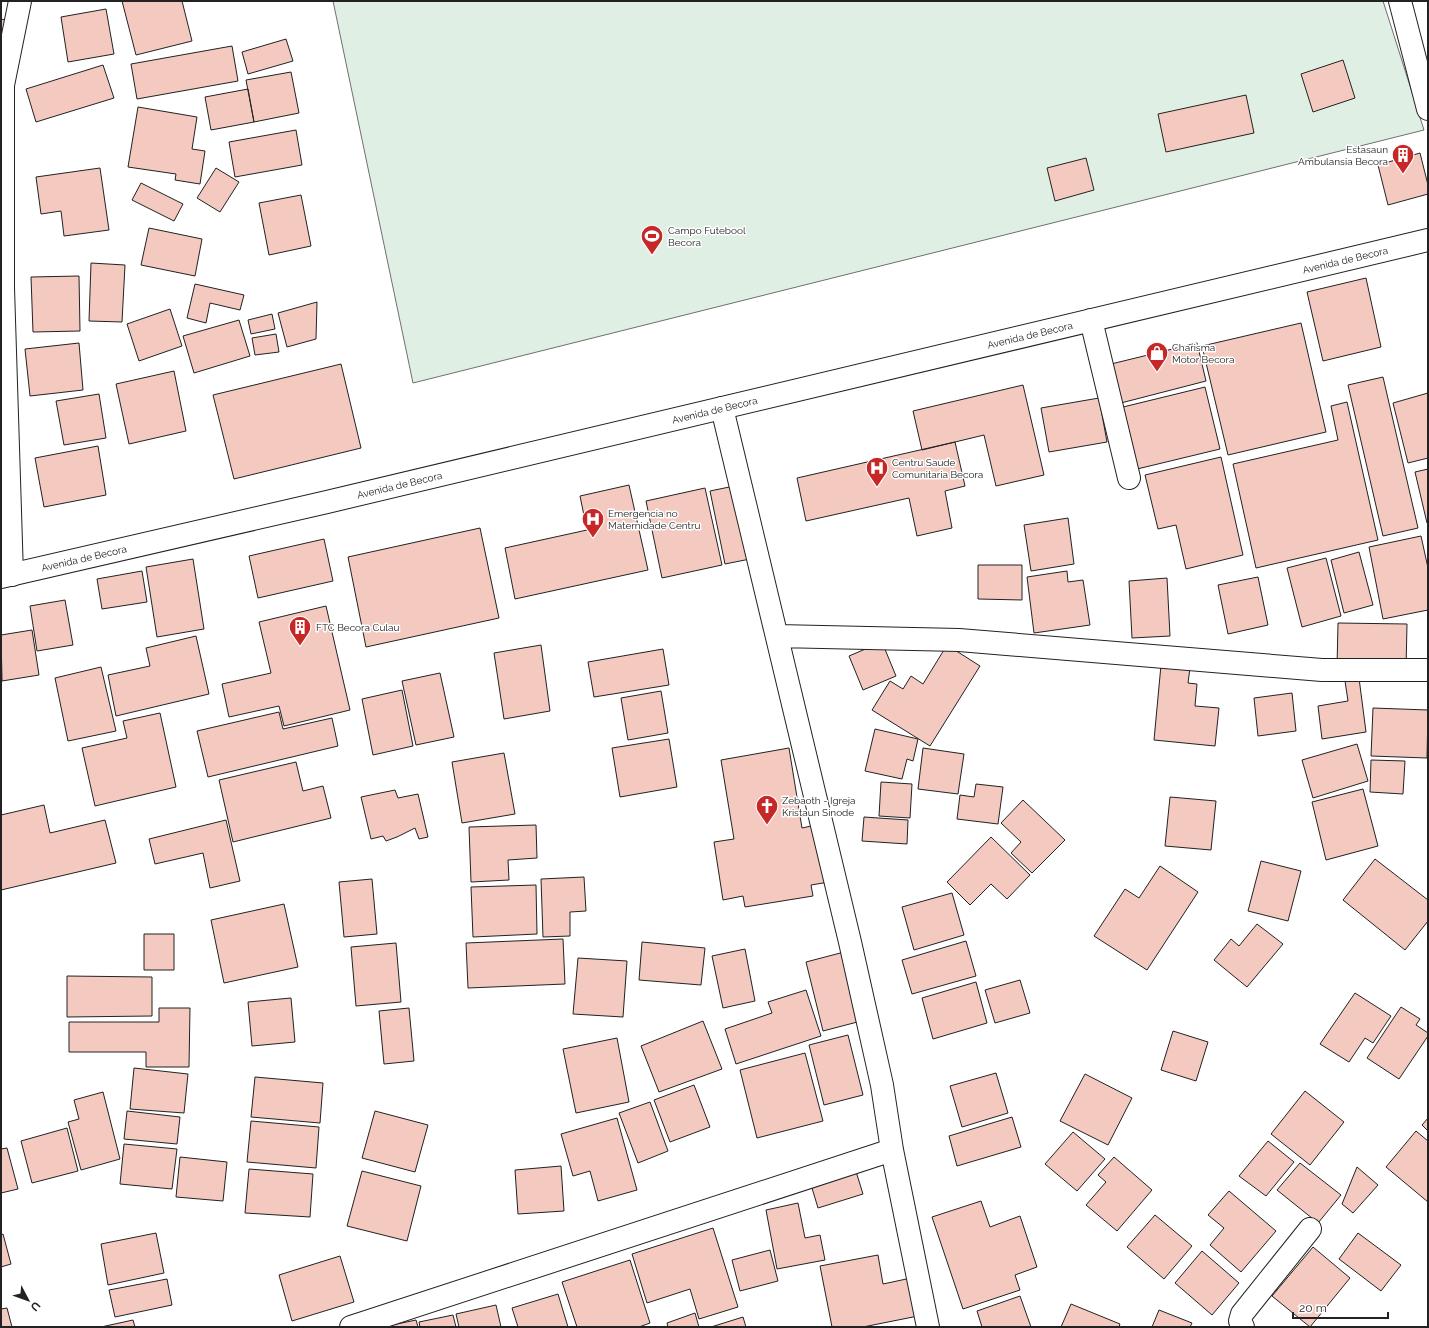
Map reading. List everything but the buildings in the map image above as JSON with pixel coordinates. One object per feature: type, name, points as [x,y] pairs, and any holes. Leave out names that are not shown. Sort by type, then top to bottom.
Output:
[{"type":"street","points":[[6,576],[3,288],[3,85],[20,1]]},
{"type":"street","points":[[1400,1],[1428,109]]},
{"type":"street","name":"Avenida de Becora","points":[[6,576],[327,502],[1428,240]]},
{"type":"street","points":[[1091,320],[1129,478]]},
{"type":"street","points":[[722,408],[852,950],[882,1085],[892,1150],[928,1327]]},
{"type":"street","points":[[777,636],[959,640],[1322,670],[1428,670]]},
{"type":"street","points":[[351,1327],[892,1150]]},
{"type":"street","points":[[1243,1327],[1240,1321],[1242,1314],[1310,1229]]},
{"type":"green space","name":"Campo Futebool Becora","points":[[333,1],[1383,1],[1424,130],[413,383]]},
{"type":"place","name":"Estasaun Ambulansia Becora","points":[[1403,174]]},
{"type":"place","name":"Campo Futebool Becora","points":[[652,256]]},
{"type":"place","name":"Charisma Motor Becora","points":[[1157,372]]},
{"type":"place","name":"Centru Saude Comunitaria Becora","points":[[877,488]]},
{"type":"place","name":"Emergencia no Maternidade Centru","points":[[593,538]]},
{"type":"place","name":"FTC Becora Culau","points":[[300,646]]},
{"type":"place","name":"Zebaoth - Igreja Kristaun Sinode","points":[[767,826]]}]
